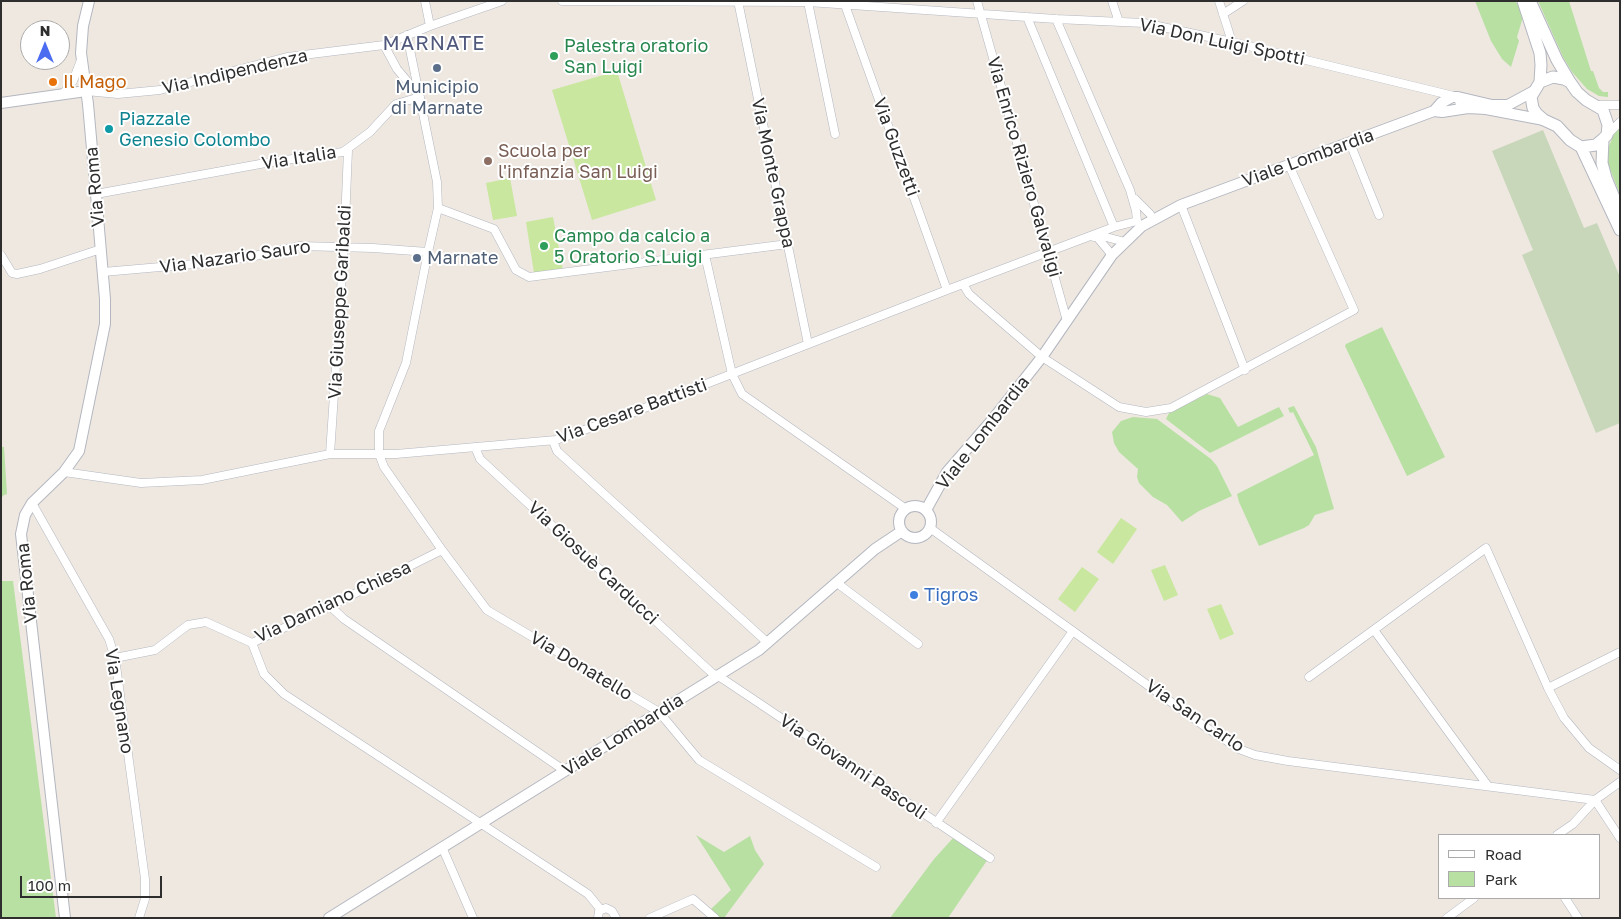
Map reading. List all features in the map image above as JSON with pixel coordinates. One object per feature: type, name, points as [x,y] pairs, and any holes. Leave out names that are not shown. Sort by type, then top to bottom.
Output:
[{"type":"main road","points":[[1523,1],[1540,53],[1541,65],[1537,86],[1531,97],[1533,108],[1544,120],[1557,126],[1570,140],[1581,147],[1620,230]]},
{"type":"main road","points":[[1531,1],[1557,60],[1570,82],[1581,96],[1598,105],[1606,114],[1608,125],[1602,163],[1620,212]]},
{"type":"main road","points":[[1537,86],[1553,77],[1570,82]]},
{"type":"main road","points":[[1581,147],[1596,145],[1605,137]]},
{"type":"street","name":"Via Roma","points":[[65,918],[21,534],[25,516],[32,503],[64,472],[79,451],[105,324],[101,249],[86,91],[81,58],[83,26],[88,1]]},
{"type":"street","points":[[425,1],[430,26]]},
{"type":"street","name":"Via Indipendenza","points":[[86,91],[118,94],[160,90],[287,57],[384,45],[430,26],[502,1]]},
{"type":"street","name":"Via Don Luigi Spotti","points":[[562,1],[823,2],[1119,22],[1164,26],[1492,105],[1500,106],[1514,102],[1537,86]]},
{"type":"street","name":"Via Monte Grappa","points":[[738,1],[808,344]]},
{"type":"street","name":"Via Enrico Riziero Galvaligi","points":[[977,1],[1067,321]]},
{"type":"street","points":[[1112,1],[1119,22]]},
{"type":"street","points":[[1219,1],[1232,42]]},
{"type":"street","points":[[1223,14],[1243,1]]},
{"type":"street","points":[[808,2],[835,134]]},
{"type":"street","name":"Via Guzzetti","points":[[845,4],[947,290]]},
{"type":"street","points":[[1027,17],[1114,227]]},
{"type":"street","points":[[1056,19],[1130,190],[1137,221]]},
{"type":"street","points":[[378,454],[379,431],[406,363],[438,208],[437,182],[407,35]]},
{"type":"street","points":[[384,45],[399,72],[420,97]]},
{"type":"street","points":[[63,94],[73,81],[81,58]]},
{"type":"street","points":[[399,72],[406,72],[414,68]]},
{"type":"street","points":[[1,103],[86,91]]},
{"type":"street","name":"Via Italia","points":[[96,194],[270,162],[332,155],[348,150],[370,132],[396,104],[420,97]]},
{"type":"street","points":[[1434,111],[1441,103],[1452,97],[1458,97],[1461,109]]},
{"type":"street","points":[[1598,105],[1620,105]]},
{"type":"street","points":[[1434,111],[1442,112],[1461,109],[1497,110],[1544,120]]},
{"type":"street","name":"Viale Lombardia","points":[[926,510],[948,472],[1042,357],[1127,231],[1137,221],[1150,214],[1181,205],[1434,111]]},
{"type":"street","points":[[1605,137],[1620,122]]},
{"type":"street","points":[[1350,143],[1379,215]]},
{"type":"street","name":"Via Giuseppe Garibaldi","points":[[330,454],[344,246],[348,150]]},
{"type":"street","points":[[962,284],[968,294],[1042,357],[1119,407],[1146,412],[1171,408],[1354,310],[1289,165]]},
{"type":"street","points":[[1130,190],[1136,200],[1150,214]]},
{"type":"street","points":[[1181,205],[1245,370]]},
{"type":"street","name":"Viale Lombardia","points":[[1122,241],[1142,226],[1181,205]]},
{"type":"street","points":[[438,208],[494,229],[516,270],[529,277],[788,244]]},
{"type":"street","name":"Via Cesare Battisti","points":[[64,472],[141,483],[202,480],[330,454],[396,454],[553,441],[629,414],[962,284],[1114,227],[1137,221]]},
{"type":"street","points":[[1097,237],[1112,255]]},
{"type":"street","name":"Via Cesare Battisti","points":[[1087,238],[1097,237],[1122,241]]},
{"type":"street","name":"Via Nazario Sauro","points":[[103,272],[206,264],[300,246],[344,246],[428,252]]},
{"type":"street","points":[[1,255],[12,273],[18,274],[40,269],[101,249]]},
{"type":"street","points":[[705,255],[732,374],[744,396],[906,509]]},
{"type":"street","points":[[553,441],[557,451],[768,643]]},
{"type":"street","name":"Via Giosuè Carducci","points":[[475,447],[480,459],[717,676]]},
{"type":"street","name":"Via Donatello","points":[[378,454],[384,467],[442,550],[488,610],[659,712],[699,760],[876,867]]},
{"type":"street","name":"Via Legnano","points":[[32,503],[109,639],[115,658],[144,879],[145,899],[139,918]]},
{"type":"street","points":[[918,506],[926,510],[931,521],[930,528],[924,535],[912,538],[902,531],[899,522],[901,515],[906,509],[918,506]]},
{"type":"street","name":"Via San Carlo","points":[[930,528],[1207,728],[1239,749],[1288,762],[1595,800]]},
{"type":"street","name":"Viale Lombardia","points":[[328,918],[768,643],[875,549],[902,531]]},
{"type":"street","points":[[1309,677],[1486,548],[1548,688],[1564,718],[1590,748],[1620,770]]},
{"type":"street","name":"Via Damiano Chiesa","points":[[115,658],[155,650],[188,625],[206,622],[252,643],[442,550]]},
{"type":"street","points":[[837,583],[918,644]]},
{"type":"street","points":[[330,606],[344,619],[565,771]]},
{"type":"street","points":[[1374,630],[1488,786]]},
{"type":"street","points":[[936,823],[1072,631]]},
{"type":"street","points":[[252,643],[264,674],[284,694],[588,894],[599,914],[608,909],[616,918]]},
{"type":"street","points":[[1548,688],[1620,652]]},
{"type":"street","name":"Via Giovanni Pascoli","points":[[717,676],[990,858]]},
{"type":"street","points":[[1559,834],[1573,824],[1595,800],[1620,782]]},
{"type":"street","points":[[1595,800],[1620,838]]},
{"type":"street","points":[[442,847],[473,918]]},
{"type":"street","points":[[650,918],[693,899],[715,918]]},
{"type":"street","points":[[1450,917],[1473,899]]},
{"type":"street","points":[[1566,899],[1578,918]]},
{"type":"green space","points":[[1475,1],[1515,1],[1519,6],[1523,17],[1517,37],[1519,41],[1511,67],[1502,59],[1491,41]]},
{"type":"green space","points":[[1538,1],[1569,1],[1591,71],[1593,71],[1599,88],[1603,92],[1608,92],[1608,97],[1599,96],[1587,89],[1572,72],[1563,57]]},
{"type":"green space","points":[[617,71],[656,200],[592,220],[552,90]]},
{"type":"green space","points":[[1620,125],[1620,195],[1607,161],[1607,151]]},
{"type":"green space","points":[[1543,130],[1584,228],[1597,223],[1620,277],[1620,423],[1596,433],[1522,255],[1533,250],[1492,151]]},
{"type":"green space","points":[[510,178],[517,216],[493,220],[486,183]]},
{"type":"green space","name":"Campo da calcio a 5 Oratorio S.Luigi","points":[[553,217],[563,270],[534,273],[526,222]]},
{"type":"green space","points":[[1382,327],[1445,457],[1407,476],[1345,346]]},
{"type":"green space","points":[[1207,394],[1220,398],[1238,427],[1279,407],[1284,416],[1210,453],[1166,419],[1169,413]]},
{"type":"green space","points":[[1294,406],[1316,447],[1334,509],[1315,515],[1309,525],[1304,528],[1259,546],[1237,494],[1314,455],[1293,412],[1290,413],[1288,408]]},
{"type":"green space","points":[[1133,417],[1157,419],[1211,459],[1217,466],[1232,496],[1199,511],[1182,522],[1167,505],[1153,497],[1139,483],[1137,477],[1138,469],[1119,452],[1114,443],[1112,432],[1121,421]]},
{"type":"green space","points":[[1,447],[4,447],[7,494],[1,498]]},
{"type":"green space","points":[[1121,518],[1137,529],[1113,564],[1097,552]]},
{"type":"green space","points":[[1165,565],[1178,595],[1164,601],[1151,570]]},
{"type":"green space","points":[[1082,567],[1099,579],[1075,612],[1058,599]]},
{"type":"green space","points":[[1,581],[13,581],[56,918],[1,918]]},
{"type":"green space","points":[[1221,604],[1234,634],[1220,640],[1207,609]]},
{"type":"green space","points":[[696,835],[724,852],[750,836],[755,850],[764,864],[724,918],[718,918],[711,909],[731,890]]},
{"type":"green space","points":[[954,837],[988,859],[948,918],[890,918],[934,859]]},
{"type":"place","name":"Palestra oratorio San Luigi","points":[[554,56]]},
{"type":"place","name":"Municipio di Marnate","points":[[437,68]]},
{"type":"place","name":"Il Mago","points":[[53,82]]},
{"type":"place","name":"Piazzale Genesio Colombo","points":[[109,129]]},
{"type":"place","name":"Scuola per l'infanzia San Luigi","points":[[488,161]]},
{"type":"place","name":"Campo da calcio a 5 Oratorio S.Luigi","points":[[544,246]]},
{"type":"place","name":"Marnate","points":[[417,258]]},
{"type":"place","name":"Tigros","points":[[914,595]]},
{"type":"district","name":"MARNATE","points":[[434,44]]}]
